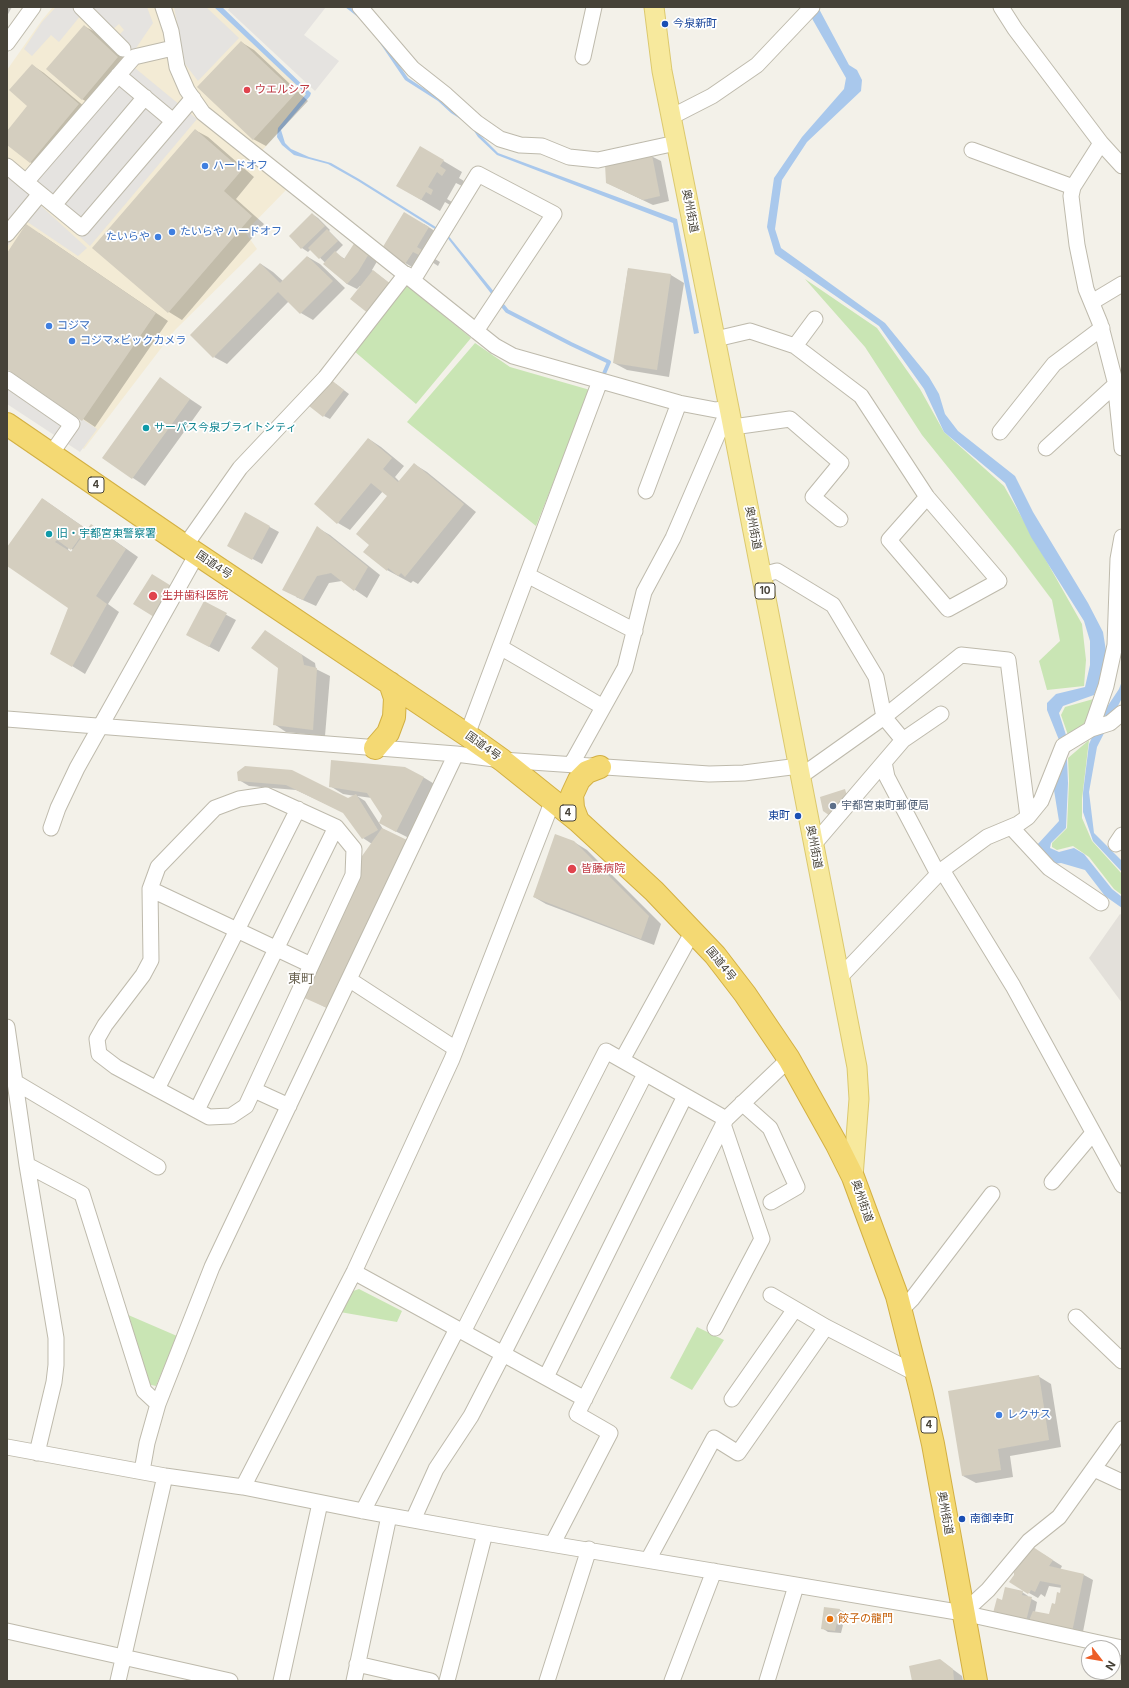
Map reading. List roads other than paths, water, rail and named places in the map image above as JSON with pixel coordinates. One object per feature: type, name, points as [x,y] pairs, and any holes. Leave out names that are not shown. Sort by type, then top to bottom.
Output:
[{"type":"highway","name":"国道4号","points":[[7,424],[191,550],[467,735],[502,760],[578,821],[626,865],[693,931],[715,955],[745,994],[788,1059],[837,1145],[853,1177]]},
{"type":"highway","points":[[375,748],[388,733],[394,717],[395,698],[390,683]]},
{"type":"highway","points":[[578,821],[573,808],[572,795],[579,780],[587,772],[600,767]]},
{"type":"highway","name":"奥州街道","points":[[853,1177],[901,1310],[917,1374],[933,1444],[976,1681]]},
{"type":"main road","name":"奥州街道","points":[[654,7],[662,71],[716,339],[857,1067],[859,1099],[853,1177]]},
{"type":"street","points":[[7,43],[32,7]]},
{"type":"street","points":[[80,7],[123,49]]},
{"type":"street","points":[[163,7],[170,31],[177,67],[193,98],[203,113],[494,346],[513,356],[679,403],[716,410],[729,408]]},
{"type":"street","points":[[360,7],[413,69],[446,95],[477,123],[500,139],[520,145],[542,146],[569,157],[598,160],[676,143]]},
{"type":"street","points":[[583,57],[594,7]]},
{"type":"street","points":[[1001,7],[1015,29],[1101,143],[1122,166]]},
{"type":"street","points":[[671,117],[712,96],[757,65],[809,10]]},
{"type":"street","points":[[26,182],[134,57],[173,48]]},
{"type":"street","points":[[118,75],[173,121]]},
{"type":"street","points":[[54,205],[145,97]]},
{"type":"street","points":[[7,166],[82,228],[193,98]]},
{"type":"street","points":[[1101,143],[1073,187],[1071,196],[1077,245],[1086,288],[1102,328],[1115,385],[1122,448]]},
{"type":"street","points":[[972,150],[1073,187]]},
{"type":"street","points":[[51,828],[68,787],[191,550],[240,468],[325,378],[409,277],[478,174],[554,214],[476,331]]},
{"type":"street","points":[[7,234],[40,194]]},
{"type":"street","points":[[1092,302],[1122,284]]},
{"type":"street","points":[[795,346],[815,319]]},
{"type":"street","points":[[1000,432],[1054,364],[1102,328]]},
{"type":"street","points":[[716,339],[750,331],[795,346],[861,396],[926,497],[999,581],[948,609],[889,540],[926,497]]},
{"type":"street","points":[[7,379],[72,424],[51,454]]},
{"type":"street","points":[[467,735],[600,381]]},
{"type":"street","points":[[1046,448],[1115,385]]},
{"type":"street","points":[[646,491],[679,403]]},
{"type":"street","points":[[571,765],[625,668],[644,592],[673,538],[729,408]]},
{"type":"street","points":[[733,428],[790,419],[841,463],[813,497],[840,519]]},
{"type":"street","points":[[1090,729],[1106,686],[1115,645],[1118,559],[1122,537]]},
{"type":"street","points":[[762,575],[777,572],[833,605],[876,677],[884,717],[903,740]]},
{"type":"street","points":[[528,575],[635,631]]},
{"type":"street","points":[[500,646],[603,707]]},
{"type":"street","points":[[7,719],[456,754],[502,760],[600,767],[708,774],[800,771],[884,717],[961,655],[1008,660],[1028,818]]},
{"type":"street","points":[[840,977],[940,872],[987,837],[1028,818],[1042,801],[1063,746],[1090,729],[1110,724],[1122,713]]},
{"type":"street","points":[[814,844],[903,740],[940,714]]},
{"type":"street","points":[[142,1471],[147,1443],[158,1404],[212,1267],[350,980],[456,754]]},
{"type":"street","points":[[884,762],[887,777],[940,872],[1014,986],[1122,1185]]},
{"type":"street","points":[[266,795],[298,809],[336,827],[354,849],[353,876],[246,1106],[231,1116],[209,1117],[116,1066],[99,1054],[97,1039],[105,1025],[143,975],[151,960],[150,888],[158,867],[215,808],[239,798],[266,795]]},
{"type":"street","points":[[243,1487],[354,1272],[456,1049],[553,800]]},
{"type":"street","points":[[157,1089],[298,809]]},
{"type":"street","points":[[197,1110],[336,827]]},
{"type":"street","points":[[1011,827],[1049,868],[1101,903]]},
{"type":"street","points":[[150,888],[311,965]]},
{"type":"street","points":[[622,1060],[693,931]]},
{"type":"street","points":[[350,980],[456,1049]]},
{"type":"street","points":[[7,1027],[27,1165],[56,1338],[56,1365],[54,1382],[37,1453]]},
{"type":"street","points":[[363,1511],[460,1330],[606,1051],[685,1096],[724,1121],[762,1239],[715,1328]]},
{"type":"street","points":[[553,1543],[610,1433],[577,1414],[724,1121],[788,1059]]},
{"type":"street","points":[[413,1520],[436,1469],[471,1416],[645,1074]]},
{"type":"street","points":[[15,1082],[158,1167]]},
{"type":"street","points":[[254,1090],[289,1106]]},
{"type":"street","points":[[546,1377],[685,1096]]},
{"type":"street","points":[[742,1103],[770,1128],[797,1186],[771,1202]]},
{"type":"street","points":[[1052,1182],[1093,1132]]},
{"type":"street","points":[[27,1165],[82,1194],[144,1391],[158,1404]]},
{"type":"street","points":[[901,1310],[912,1299],[992,1194]]},
{"type":"street","points":[[354,1272],[585,1399]]},
{"type":"street","points":[[771,1295],[826,1327],[917,1374]]},
{"type":"street","points":[[732,1399],[795,1309]]},
{"type":"street","points":[[1076,1317],[1122,1361]]},
{"type":"street","points":[[648,1560],[714,1438],[738,1453],[826,1327]]},
{"type":"street","points":[[963,1612],[988,1590],[1029,1541],[1059,1517],[1122,1429]]},
{"type":"street","points":[[7,1446],[37,1453],[165,1476],[243,1487],[389,1516],[485,1533],[589,1549],[796,1586],[963,1612],[1122,1648]]},
{"type":"street","points":[[1094,1469],[1122,1482]]},
{"type":"street","points":[[118,1681],[165,1476]]},
{"type":"street","points":[[281,1681],[320,1502]]},
{"type":"street","points":[[354,1681],[389,1516]]},
{"type":"street","points":[[447,1681],[485,1533]]},
{"type":"street","points":[[546,1681],[589,1549]]},
{"type":"street","points":[[672,1681],[714,1571]]},
{"type":"street","points":[[767,1681],[796,1586]]},
{"type":"street","points":[[7,1631],[230,1681]]},
{"type":"street","points":[[357,1664],[431,1681]]},
{"type":"water","points":[[214,7],[222,7],[311,93],[281,130],[285,143],[291,149],[309,157],[331,163],[447,234],[495,293],[493,296],[446,236],[328,164],[294,155],[282,145],[277,137],[278,128],[306,94]]},
{"type":"water","points":[[345,7],[350,7],[370,23],[408,78],[473,123],[480,135],[498,153],[677,219],[699,333],[694,334],[673,223],[497,155],[478,137],[470,125],[451,113],[438,101],[405,80],[367,24]]},
{"type":"water","points":[[818,7],[849,65],[857,70],[862,80],[861,91],[807,142],[782,180],[775,229],[781,248],[885,323],[929,377],[939,394],[945,414],[958,431],[1015,476],[1033,512],[1088,603],[1103,632],[1106,651],[1102,676],[1094,695],[1063,706],[1059,713],[1066,735],[1068,783],[1066,828],[1051,843],[1050,848],[1059,852],[1074,848],[1084,854],[1112,889],[1122,897],[1122,908],[1105,896],[1085,870],[1061,863],[1053,864],[1037,845],[1059,821],[1053,784],[1059,740],[1047,710],[1047,703],[1056,694],[1085,687],[1090,665],[1090,641],[1084,621],[1031,537],[1005,483],[944,432],[924,389],[879,326],[775,254],[767,227],[774,178],[802,137],[844,89],[846,78],[810,15]]},
{"type":"water","points":[[1122,681],[1122,698],[1097,747],[1089,792],[1094,833],[1122,861],[1122,872],[1093,841],[1083,812],[1083,793],[1089,744],[1103,713],[1119,689]]},
{"type":"waterway","points":[[503,306],[507,311],[609,362],[603,376],[606,377]]},
{"type":"place","name":"今泉新町","points":[[665,24]]},
{"type":"place","name":"ウエルシア","points":[[247,90]]},
{"type":"place","name":"ハードオフ","points":[[205,166]]},
{"type":"place","name":"たいらや ハードオフ","points":[[172,232]]},
{"type":"place","name":"たいらや","points":[[158,237]]},
{"type":"place","name":"コジマ","points":[[49,326]]},
{"type":"place","name":"コジマ×ビックカメラ","points":[[72,341]]},
{"type":"place","name":"サーパス今泉ブライトシティ","points":[[146,428]]},
{"type":"place","name":"旧・宇都宮東警察署","points":[[49,534]]},
{"type":"place","name":"生井歯科医院","points":[[153,596]]},
{"type":"place","name":"宇都宮東町郵便局","points":[[833,806]]},
{"type":"place","name":"東町","points":[[798,816]]},
{"type":"place","name":"皆藤病院","points":[[572,869]]},
{"type":"place","name":"レクサス","points":[[999,1415]]},
{"type":"place","name":"南御幸町","points":[[962,1519]]},
{"type":"place","name":"餃子の龍門","points":[[830,1619]]},
{"type":"district","name":"東町","points":[[301,979]]}]
